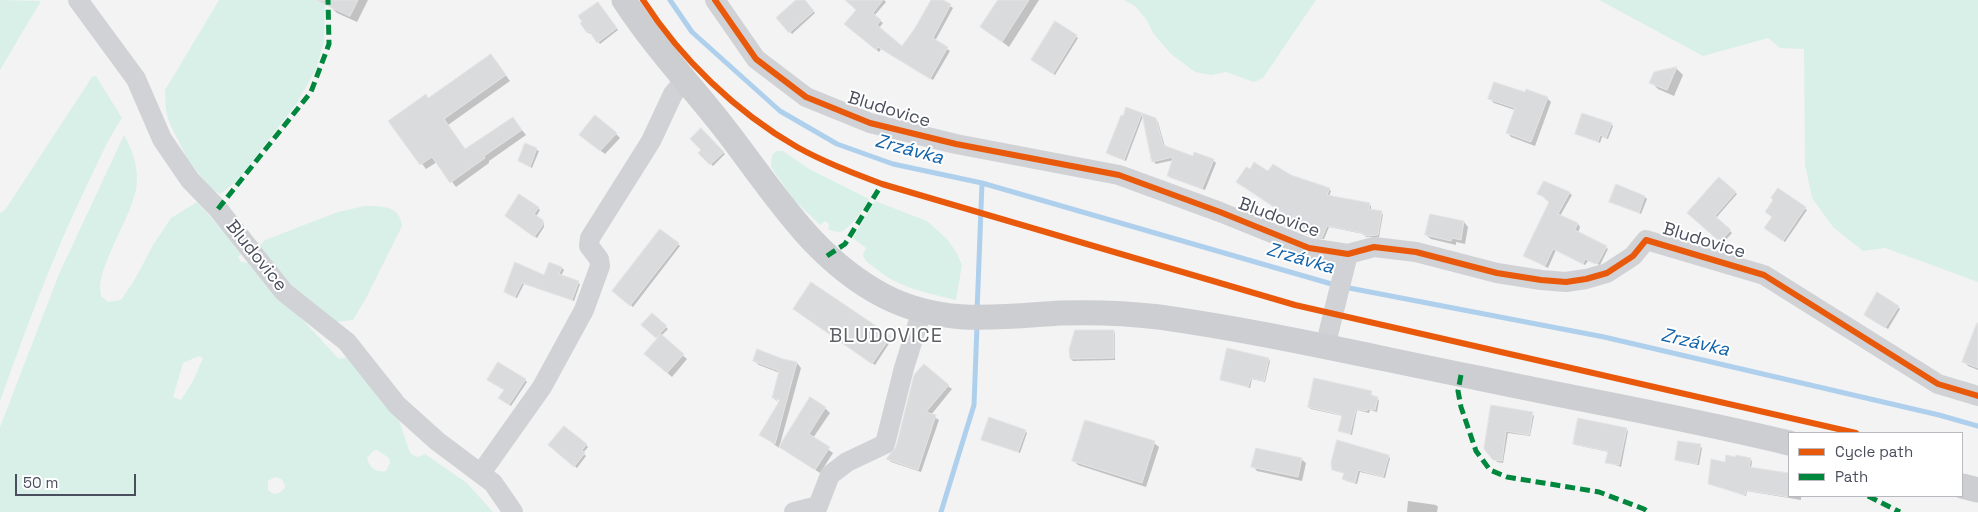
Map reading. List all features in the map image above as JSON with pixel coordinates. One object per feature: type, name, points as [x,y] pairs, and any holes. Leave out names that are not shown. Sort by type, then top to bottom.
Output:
[{"type":"main road","points":[[624,0],[648,34],[720,122],[782,206],[822,251],[835,264],[891,300],[949,317],[978,318],[1080,312],[1128,313],[1181,321],[1325,347],[1788,443]]},
{"type":"main road","points":[[1963,486],[1978,490]]},
{"type":"street","name":"Bludovice","points":[[78,0],[136,79],[162,139],[190,180],[218,209],[284,292],[347,342],[398,405],[437,441],[493,483],[513,512]]},
{"type":"street","name":"Bludovice","points":[[718,6],[756,59],[806,98],[870,123],[956,144],[1119,175],[1220,212],[1309,248],[1347,260],[1374,247],[1416,252],[1497,273],[1566,282],[1606,273],[1633,256],[1646,240],[1764,275],[1938,384],[1978,396]]},
{"type":"street","points":[[481,473],[542,387],[577,325],[600,269],[599,259],[589,246],[590,238],[651,141],[673,94],[685,80]]},
{"type":"street","points":[[1325,347],[1347,260]]},
{"type":"street","points":[[794,512],[822,509],[830,475],[847,462],[885,444],[904,368],[922,310]]},
{"type":"green space","points":[[0,0],[41,1],[0,70]]},
{"type":"green space","points":[[219,0],[325,0],[324,42],[316,69],[297,103],[237,181],[220,194],[211,189],[188,160],[170,124],[166,111],[165,90]]},
{"type":"green space","points":[[1124,0],[1316,0],[1263,78],[1254,82],[1226,72],[1211,75],[1195,72],[1171,54],[1153,33],[1146,19],[1135,6]]},
{"type":"green space","points":[[1599,0],[1978,0],[1978,282],[1885,248],[1863,251],[1833,227],[1812,198],[1805,165],[1804,49],[1780,48],[1768,38],[1703,56]]},
{"type":"green space","points":[[96,76],[122,118],[102,153],[61,241],[0,401],[0,213],[5,210],[92,77]]},
{"type":"green space","points":[[124,135],[135,161],[136,190],[131,207],[103,272],[100,286],[101,296],[108,302],[121,300],[171,218],[197,202],[244,254],[238,256],[241,262],[250,263],[339,359],[347,357],[398,417],[410,453],[417,457],[425,454],[467,483],[493,512],[0,512],[0,427],[59,274]],"holes":[[[199,356],[203,358],[193,381],[181,400],[173,397],[183,363]],[[377,450],[389,458],[390,463],[386,471],[376,470],[369,464],[367,458],[373,451]],[[275,477],[280,478],[284,482],[285,488],[279,493],[274,494],[268,490],[268,481]]]},
{"type":"green space","points":[[776,151],[783,151],[809,169],[869,199],[847,228],[839,232],[828,229],[829,224],[825,221],[820,225],[793,199],[771,167],[772,155]]},
{"type":"green space","points":[[875,201],[927,221],[948,240],[962,265],[956,300],[903,285],[884,275],[866,261],[863,254],[866,248],[854,239],[854,236]]},
{"type":"green space","points":[[364,206],[383,207],[394,210],[398,214],[402,226],[353,320],[336,322],[302,297],[256,249],[265,240],[338,212]]},
{"type":"building","points":[[316,0],[358,0],[350,16]]},
{"type":"building","points":[[796,0],[805,0],[814,11],[789,33],[776,18]]},
{"type":"building","points":[[845,0],[883,0],[873,13],[881,20],[877,25],[902,46],[931,0],[943,0],[951,4],[933,38],[948,47],[930,79],[878,47],[876,50],[844,24],[856,10]]},
{"type":"building","points":[[998,0],[1029,0],[1002,42],[980,27]]},
{"type":"building","points":[[598,2],[617,28],[597,43],[589,31],[587,33],[580,23],[582,22],[578,16]]},
{"type":"building","points":[[1055,21],[1077,35],[1053,74],[1031,60]]},
{"type":"building","points":[[491,54],[506,75],[444,119],[465,149],[513,117],[522,130],[484,156],[485,158],[450,183],[432,157],[420,165],[388,121],[426,94],[428,98]]},
{"type":"building","points":[[1677,67],[1667,90],[1649,83],[1654,72]]},
{"type":"building","points":[[1494,82],[1525,92],[1526,89],[1548,97],[1531,142],[1506,133],[1515,108],[1488,99]]},
{"type":"building","points":[[1126,107],[1142,113],[1124,160],[1106,153]]},
{"type":"building","points":[[1142,113],[1156,118],[1163,145],[1193,156],[1194,152],[1214,159],[1202,189],[1167,176],[1173,157],[1152,162]]},
{"type":"building","points":[[1582,113],[1612,123],[1606,138],[1600,135],[1598,142],[1575,134]]},
{"type":"building","points":[[595,115],[617,133],[600,151],[579,135]]},
{"type":"building","points":[[701,128],[724,152],[710,165],[698,153],[701,150],[690,139]]},
{"type":"building","points":[[525,143],[537,148],[530,167],[518,161]]},
{"type":"building","points":[[1254,162],[1268,171],[1273,164],[1291,175],[1330,188],[1327,195],[1370,203],[1369,209],[1382,211],[1378,235],[1368,236],[1363,235],[1363,233],[1327,226],[1322,238],[1278,223],[1283,213],[1236,182],[1246,167],[1250,169]]},
{"type":"building","points":[[1719,177],[1736,192],[1715,216],[1731,230],[1720,242],[1687,213]]},
{"type":"building","points":[[1544,181],[1570,192],[1558,214],[1578,223],[1575,230],[1607,246],[1598,263],[1595,264],[1585,259],[1583,264],[1553,249],[1545,266],[1523,256],[1549,202],[1537,194]]},
{"type":"building","points":[[1616,184],[1645,196],[1639,213],[1609,202]]},
{"type":"building","points":[[1778,188],[1806,207],[1783,241],[1764,228],[1772,217],[1765,212]]},
{"type":"building","points":[[519,194],[539,207],[534,214],[543,220],[543,225],[534,237],[505,216]]},
{"type":"building","points":[[1430,214],[1464,221],[1461,240],[1452,238],[1451,241],[1425,235]]},
{"type":"building","points":[[660,229],[679,243],[630,306],[612,291]]},
{"type":"building","points":[[515,262],[544,275],[549,262],[562,267],[559,274],[579,281],[572,300],[522,283],[515,297],[504,292]]},
{"type":"building","points":[[811,282],[891,336],[872,364],[793,309]]},
{"type":"building","points":[[1877,292],[1899,306],[1885,328],[1864,315]]},
{"type":"building","points":[[652,313],[667,326],[656,338],[641,325]]},
{"type":"building","points":[[1978,323],[1978,368],[1962,362]]},
{"type":"building","points":[[1075,330],[1114,330],[1114,358],[1070,359],[1069,350]]},
{"type":"building","points":[[661,334],[684,354],[667,373],[644,354]]},
{"type":"building","points":[[1227,348],[1269,358],[1264,381],[1251,378],[1248,387],[1220,380]]},
{"type":"building","points":[[757,349],[797,362],[775,444],[759,435],[780,400],[772,398],[779,371],[753,361]]},
{"type":"building","points":[[498,362],[526,379],[509,405],[498,398],[504,390],[487,380]]},
{"type":"building","points":[[924,364],[949,385],[926,412],[936,415],[918,470],[886,459],[896,447],[914,375]]},
{"type":"building","points":[[1314,378],[1372,391],[1371,395],[1378,397],[1375,410],[1356,409],[1350,434],[1338,431],[1342,415],[1308,407]]},
{"type":"building","points":[[810,397],[826,407],[809,434],[830,447],[815,470],[779,447]]},
{"type":"building","points":[[1491,405],[1533,412],[1529,435],[1506,431],[1502,461],[1493,460],[1484,449]]},
{"type":"building","points":[[989,417],[1026,430],[1018,452],[981,440]]},
{"type":"building","points":[[1578,418],[1627,428],[1619,465],[1605,463],[1608,451],[1573,444]]},
{"type":"building","points":[[1085,420],[1155,441],[1142,483],[1072,461]]},
{"type":"building","points":[[564,426],[587,444],[582,450],[585,453],[574,467],[548,445]]},
{"type":"building","points":[[1337,440],[1389,455],[1383,477],[1358,470],[1355,483],[1342,479],[1344,473],[1332,470],[1331,463]]},
{"type":"building","points":[[1678,441],[1701,444],[1697,464],[1675,460]]},
{"type":"building","points":[[1256,448],[1302,458],[1298,477],[1251,467]]},
{"type":"building","points":[[1726,455],[1736,457],[1736,455],[1751,458],[1749,467],[1788,473],[1788,497],[1746,490],[1745,495],[1708,484],[1711,459],[1725,462]]},
{"type":"waterway","name":"Zrzávka","points":[[670,0],[692,32],[780,111],[837,144],[893,164],[982,183],[1335,285]]},
{"type":"waterway","points":[[977,312],[982,183]]},
{"type":"waterway","name":"Zrzávka","points":[[1344,287],[1604,337],[1939,415],[1978,426]]},
{"type":"waterway","points":[[941,512],[974,405],[977,325]]},
{"type":"marked path","points":[[218,209],[311,92],[329,44],[328,0]]},
{"type":"marked path","points":[[827,256],[845,244],[882,184]]},
{"type":"marked path","points":[[1461,375],[1458,391],[1461,407],[1476,451],[1490,470],[1507,477],[1599,492],[1648,512]]},
{"type":"marked path","points":[[1870,497],[1900,512]]},
{"type":"cycle path","points":[[643,0],[658,22],[692,63],[731,101],[753,118],[797,147],[839,167],[882,184],[1295,305],[1852,432]]},
{"type":"cycle path","points":[[715,0],[756,59],[806,97],[870,123],[956,144],[1119,175],[1220,212],[1309,248],[1348,254],[1374,247],[1416,252],[1497,273],[1566,282],[1607,273],[1633,256],[1646,240],[1764,275],[1938,384],[1978,396]]},
{"type":"district","name":"BLUDOVICE","points":[[886,337]]}]
